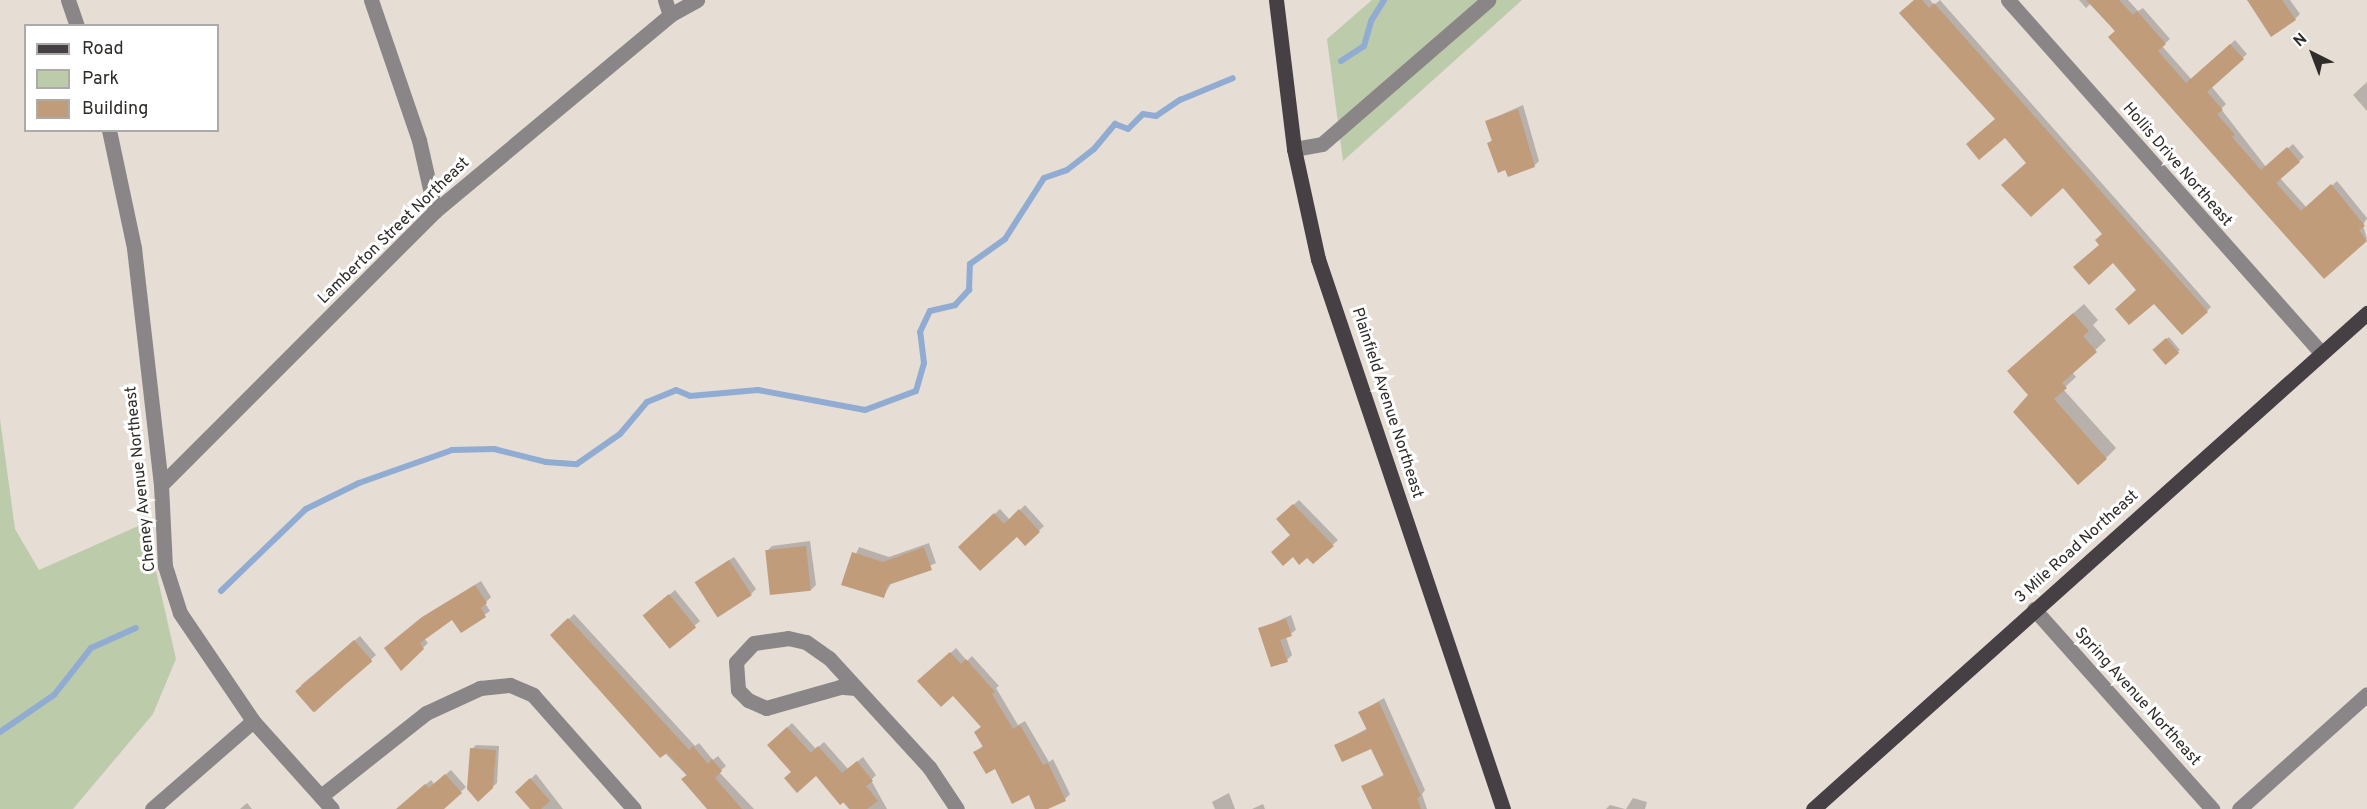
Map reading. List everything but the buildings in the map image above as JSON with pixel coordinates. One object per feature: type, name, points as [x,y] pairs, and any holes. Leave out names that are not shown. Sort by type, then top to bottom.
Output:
[{"type":"main road","name":"Plainfield Avenue Northeast","points":[[1276,0],[1294,149],[1318,259],[1503,809]]},
{"type":"main road","name":"3 Mile Road Northeast","points":[[1813,809],[2367,313]]},
{"type":"street","points":[[68,0],[76,24]]},
{"type":"street","points":[[371,0],[419,140],[435,211]]},
{"type":"street","points":[[665,0],[670,15]]},
{"type":"street","name":"Lamberton Street Northeast","points":[[161,485],[435,211],[670,15],[697,0]]},
{"type":"street","points":[[1294,149],[1322,144],[1488,0]]},
{"type":"street","name":"Hollis Drive Northeast","points":[[2008,0],[2321,353]]},
{"type":"street","name":"Cheney Avenue Northeast","points":[[109,132],[134,248],[161,485],[165,566],[180,613],[253,721],[332,809]]},
{"type":"street","name":"Spring Avenue Northeast","points":[[2034,609],[2212,809]]},
{"type":"street","points":[[856,688],[840,687],[765,708],[748,700],[738,690],[736,662],[754,643],[788,638],[806,642],[829,658],[929,767],[957,809]]},
{"type":"street","points":[[321,796],[426,713],[480,688],[510,685],[533,695],[634,809]]},
{"type":"street","points":[[2239,809],[2367,694]]},
{"type":"street","points":[[152,809],[253,721]]},
{"type":"green space","points":[[1372,0],[1522,0],[1343,161],[1327,39]]},
{"type":"green space","points":[[0,419],[15,529],[39,570],[145,523],[176,659],[153,714],[73,809],[0,809]]},
{"type":"waterway","points":[[1341,61],[1364,46],[1371,21],[1384,0]]},
{"type":"waterway","points":[[221,591],[306,509],[359,483],[452,450],[494,449],[546,462],[577,464],[620,434],[647,402],[676,390],[690,396],[758,390],[865,410],[916,391],[924,363],[920,332],[930,311],[955,305],[969,290],[970,264],[1005,239],[1044,178],[1067,170],[1094,149],[1115,124],[1128,129],[1143,114],[1156,116],[1180,100],[1233,78]]},
{"type":"waterway","points":[[0,732],[54,695],[91,648],[136,628]]}]
